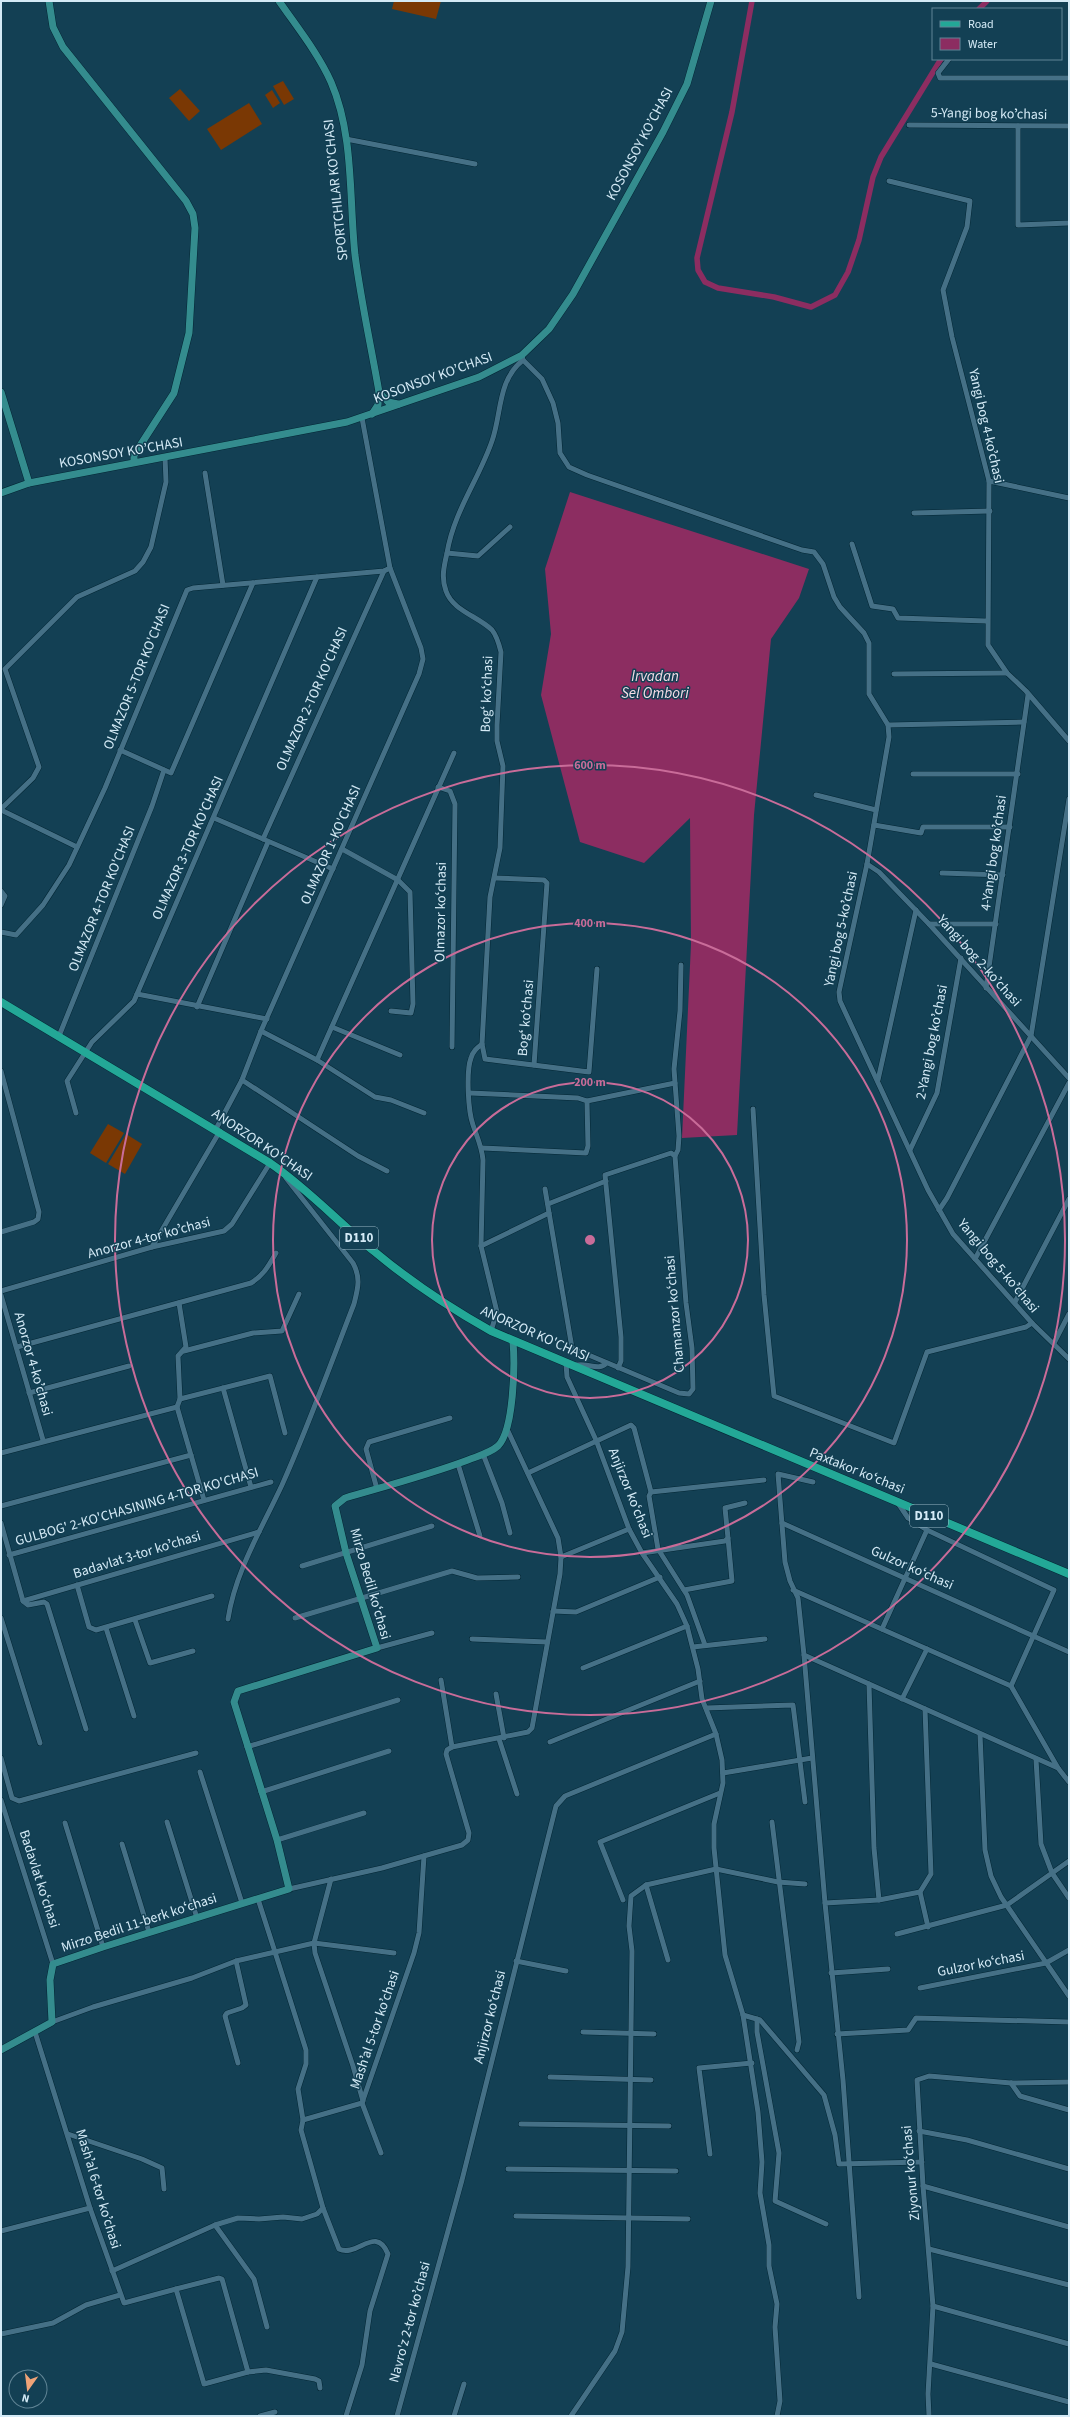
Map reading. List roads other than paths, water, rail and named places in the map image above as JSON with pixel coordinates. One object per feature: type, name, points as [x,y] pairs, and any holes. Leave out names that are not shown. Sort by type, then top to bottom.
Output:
[{"type":"main road","name":"ANORZOR KO'CHASI","points":[[1,1002],[218,1130],[270,1163],[306,1189],[373,1251],[407,1278],[435,1298],[491,1331],[513,1342],[570,1364],[790,1458]]},
{"type":"main road","name":"Paxtakor koʻchasi","points":[[790,1458],[1069,1574]]},
{"type":"street","points":[[49,1],[53,27],[63,47],[186,201],[195,221],[191,318],[178,382],[168,402],[134,454],[134,462]]},
{"type":"street","name":"SPORTCHILAR KO'CHASI","points":[[278,1],[314,52],[331,82],[342,114],[346,139],[355,255],[379,392]]},
{"type":"street","name":"KOSONSOY KO’CHASI","points":[[1,493],[29,483],[362,418],[479,377],[522,358],[543,335],[569,299],[663,132],[687,84],[711,1]]},
{"type":"street","points":[[948,60],[938,73],[940,78],[1069,78]]},
{"type":"street","name":"5-Yangi bog koʼchasi","points":[[909,125],[1069,126]]},
{"type":"street","points":[[1018,126],[1018,225],[1069,223]]},
{"type":"street","points":[[346,139],[475,164]]},
{"type":"street","name":"Yangi bog 4-koʼchasi","points":[[889,181],[970,201],[967,227],[942,290],[989,481],[990,511],[986,621],[988,645],[1007,673],[1069,741]]},
{"type":"street","points":[[522,358],[542,379],[553,403],[558,423],[560,453],[569,467],[594,478],[802,550],[814,552],[819,557],[834,597],[840,607],[864,633],[869,643],[869,694],[888,725],[1024,722]]},
{"type":"street","name":"Bogʻ koʻchasi","points":[[522,358],[516,365],[501,396],[492,441],[459,510],[447,553],[442,579],[446,593],[467,614],[492,630],[498,640],[501,652],[497,732],[503,766],[503,790],[500,848],[490,897],[482,1044],[485,1059],[586,1072],[590,1070],[597,969]]},
{"type":"street","points":[[1,392],[29,483]]},
{"type":"street","points":[[379,392],[388,402],[400,404]]},
{"type":"street","points":[[372,414],[378,405],[379,392]]},
{"type":"street","name":"OLMAZOR 1-KO'CHASI","points":[[152,1247],[218,1130],[242,1080],[261,1031],[419,674],[423,659],[418,638],[387,569],[362,418]]},
{"type":"street","points":[[77,847],[1,809],[33,778],[38,768],[4,669],[77,597],[135,571],[143,562],[151,547],[166,482],[164,457]]},
{"type":"street","points":[[205,473],[223,585]]},
{"type":"street","points":[[989,481],[1069,498]]},
{"type":"street","points":[[914,513],[990,511]]},
{"type":"street","points":[[447,553],[478,556],[510,526]]},
{"type":"street","points":[[852,544],[872,606],[893,609],[898,618],[986,621]]},
{"type":"street","name":"OLMAZOR 5-TOR KO'CHASI","points":[[1,932],[16,935],[22,931],[43,905],[69,865],[105,788],[187,590],[223,585],[387,569]]},
{"type":"street","name":"OLMAZOR 2-TOR KO'CHASI","points":[[197,1007],[266,840],[387,569]]},
{"type":"street","name":"OLMAZOR 3-TOR KO'CHASI","points":[[76,1113],[66,1081],[86,1052],[112,1021],[134,1001],[317,577]]},
{"type":"street","points":[[120,750],[171,773],[253,583]]},
{"type":"street","points":[[894,674],[1007,673]]},
{"type":"street","name":"4-Yangi bog koʼchasi","points":[[986,988],[1018,774],[1028,695]]},
{"type":"street","name":"Yangi bog 5-koʼchasi","points":[[753,1109],[772,1391],[778,1400],[894,1443],[927,1352],[1026,1327],[1032,1323],[953,1234],[939,1210],[910,1150],[839,997],[867,864],[888,737],[888,725]]},
{"type":"street","points":[[317,1060],[454,753]]},
{"type":"street","name":"OLMAZOR 4-TOR KO'CHASI","points":[[59,1036],[152,806],[164,770]]},
{"type":"street","points":[[913,774],[1018,774]]},
{"type":"street","name":"Olmazor koʻchasi","points":[[438,787],[450,791],[455,804],[452,1047]]},
{"type":"street","points":[[816,795],[876,810]]},
{"type":"street","points":[[939,1210],[947,1198],[1031,1036],[1069,799]]},
{"type":"street","points":[[214,818],[333,869]]},
{"type":"street","points":[[874,825],[922,833],[923,827],[1010,827]]},
{"type":"street","points":[[342,849],[398,880]]},
{"type":"street","name":"Yangi bog 2-koʼchasi","points":[[867,864],[879,872],[916,910],[1069,1078]]},
{"type":"street","points":[[942,873],[1003,875]]},
{"type":"street","name":"Bogʻ koʻchasi","points":[[495,878],[544,880],[548,884],[534,1065]]},
{"type":"street","name":"Olmazor koʻchasi","points":[[391,1011],[411,1013],[413,1004],[410,892],[398,880]]},
{"type":"street","points":[[1,891],[5,896],[1,905]]},
{"type":"street","points":[[878,1080],[916,910]]},
{"type":"street","points":[[929,924],[996,924]]},
{"type":"street","name":"2-Yangi bog koʼchasi","points":[[910,1150],[937,1094],[961,958]]},
{"type":"street","name":"Chamanzor koʻchasi","points":[[545,1189],[571,1344],[575,1350],[685,1394],[689,1394],[693,1388],[692,1348],[686,1303],[675,1156],[678,1150],[679,1136],[675,1083],[681,965]]},
{"type":"street","points":[[137,994],[197,1007],[267,1019]]},
{"type":"street","points":[[332,1026],[400,1055]]},
{"type":"street","points":[[261,1031],[317,1060],[375,1097],[392,1100],[424,1113]]},
{"type":"street","points":[[482,1044],[473,1052],[470,1060],[470,1093],[471,1117],[482,1148],[481,1246],[497,1312],[491,1331]]},
{"type":"street","points":[[1,1071],[39,1212],[38,1219],[34,1222],[1,1232]]},
{"type":"street","points":[[242,1080],[358,1156],[387,1171]]},
{"type":"street","points":[[470,1093],[574,1097],[587,1101],[675,1083]]},
{"type":"street","points":[[975,1259],[1069,1083]]},
{"type":"street","points":[[482,1148],[586,1153],[588,1146],[587,1101]]},
{"type":"street","points":[[618,1368],[621,1361],[621,1337],[605,1175],[671,1153],[675,1156]]},
{"type":"street","name":"Anorzor 4-tor koʼchasi","points":[[1,1291],[152,1247],[224,1231],[232,1224],[270,1163]]},
{"type":"street","points":[[228,1620],[232,1600],[259,1532],[282,1484],[354,1304],[359,1284],[359,1274],[353,1263],[280,1170]]},
{"type":"street","points":[[548,1204],[606,1181]]},
{"type":"street","points":[[1014,1302],[1069,1199]]},
{"type":"street","points":[[481,1246],[549,1213]]},
{"type":"street","points":[[17,1347],[251,1283],[260,1278],[267,1270],[276,1253]]},
{"type":"street","points":[[204,1500],[176,1407],[180,1399],[178,1356],[184,1351],[253,1333],[282,1330],[299,1294]]},
{"type":"street","name":"Аnorzor 4-koʼchasi","points":[[1,1295],[17,1347],[42,1440]]},
{"type":"street","points":[[179,1303],[185,1343],[184,1351]]},
{"type":"street","points":[[1054,1342],[1069,1314]]},
{"type":"street","points":[[1032,1323],[1054,1342],[1069,1359]]},
{"type":"street","name":"Mirzo Bedil koʻchasi","points":[[289,1890],[277,1840],[234,1702],[238,1691],[377,1648],[362,1598],[346,1553],[335,1506],[345,1498],[458,1464],[483,1454],[498,1445],[507,1429],[514,1382],[513,1342]]},
{"type":"street","points":[[570,1364],[603,1367],[606,1363]]},
{"type":"street","name":"Anjirzor koʻchasi","points":[[570,1364],[567,1377],[596,1440],[629,1529],[642,1553],[677,1604],[687,1626],[700,1681],[702,1699],[716,1734],[723,1773],[714,1824],[716,1869],[725,1955],[743,2015],[752,2063],[761,2140],[760,2193],[769,2245],[769,2266],[777,2304],[775,2327],[780,2401],[777,2416]]},
{"type":"street","points":[[29,1394],[129,1366]]},
{"type":"street","points":[[180,1399],[270,1376],[285,1433]]},
{"type":"street","points":[[223,1388],[251,1487]]},
{"type":"street","points":[[1,1453],[42,1440],[176,1407]]},
{"type":"street","points":[[377,1489],[366,1449],[369,1442],[450,1418]]},
{"type":"street","points":[[528,1473],[631,1425],[634,1428],[651,1492],[649,1496],[658,1549],[684,1590],[705,1645]]},
{"type":"street","points":[[289,1890],[462,1845],[468,1840],[467,1825],[446,1754],[447,1750],[452,1747],[528,1732],[532,1728],[561,1557],[558,1538],[507,1429]]},
{"type":"street","points":[[483,1454],[502,1503],[510,1533]]},
{"type":"street","points":[[1,1506],[191,1455]]},
{"type":"street","points":[[458,1464],[480,1536]]},
{"type":"street","points":[[813,1482],[778,1474],[785,1562],[793,1590],[798,1598],[804,1655],[831,1973],[850,2165],[853,2232],[859,2297]]},
{"type":"street","points":[[651,1492],[764,1480]]},
{"type":"street","name":"GULBOG' 2-KO'CHASINING 4-TOR KO'CHASI","points":[[9,1555],[271,1482]]},
{"type":"street","points":[[897,1502],[908,1518],[926,1530],[1054,1590],[1011,1686]]},
{"type":"street","points":[[684,1590],[732,1581],[725,1508],[745,1504]]},
{"type":"street","points":[[1,1523],[23,1601],[28,1605],[44,1602],[47,1604],[86,1730]]},
{"type":"street","name":"Gulzor koʻchasi","points":[[782,1523],[1069,1652]]},
{"type":"street","points":[[302,1566],[432,1526]]},
{"type":"street","points":[[561,1557],[629,1529]]},
{"type":"street","points":[[882,1629],[906,1578],[926,1530]]},
{"type":"street","name":"Badavlat 3-tor koʼchasi","points":[[23,1601],[259,1532]]},
{"type":"street","points":[[642,1553],[658,1549],[725,1541],[728,1538]]},
{"type":"street","points":[[295,1618],[452,1571],[477,1578],[518,1577]]},
{"type":"street","points":[[553,1611],[576,1612],[660,1578]]},
{"type":"street","points":[[77,1585],[89,1627],[96,1630],[135,1620],[212,1596]]},
{"type":"street","points":[[793,1590],[1011,1686],[1058,1768],[1069,1782]]},
{"type":"street","points":[[1,1618],[40,1743]]},
{"type":"street","points":[[135,1620],[150,1663],[193,1651]]},
{"type":"street","points":[[583,1668],[687,1626]]},
{"type":"street","points":[[106,1628],[134,1716]]},
{"type":"street","points":[[377,1648],[432,1633]]},
{"type":"street","points":[[472,1638],[547,1642]]},
{"type":"street","points":[[693,1647],[765,1639]]},
{"type":"street","points":[[902,1698],[927,1649]]},
{"type":"street","points":[[804,1655],[1058,1768]]},
{"type":"street","points":[[441,1680],[452,1747]]},
{"type":"street","points":[[550,1742],[700,1681]]},
{"type":"street","points":[[869,1684],[874,1848],[879,1900]]},
{"type":"street","points":[[496,1694],[501,1738],[516,1794]]},
{"type":"street","points":[[247,1747],[398,1700]]},
{"type":"street","points":[[706,1708],[793,1705],[801,1759],[805,1802]]},
{"type":"street","points":[[925,1709],[931,1874],[920,1892],[928,1927]]},
{"type":"street","name":"Anjirzor koʻchasi","points":[[398,2416],[556,1806],[565,1796],[716,1734]]},
{"type":"street","name":"Gulzor koʻchasi","points":[[980,1734],[987,1862],[996,1888],[1069,1996]]},
{"type":"street","points":[[261,1792],[389,1752]]},
{"type":"street","points":[[1,1758],[12,1798],[19,1801],[196,1753]]},
{"type":"street","points":[[723,1773],[812,1758]]},
{"type":"street","points":[[1036,1759],[1041,1844],[1052,1873],[1069,1898]]},
{"type":"street","points":[[200,1772],[242,1903]]},
{"type":"street","points":[[623,1900],[600,1842],[720,1793]]},
{"type":"street","name":"Badavlat koʻchasi","points":[[1,1800],[54,1964]]},
{"type":"street","points":[[277,1840],[364,1813]]},
{"type":"street","points":[[167,1822],[197,1918]]},
{"type":"street","points":[[772,1822],[778,1882],[799,2042],[797,2050]]},
{"type":"street","points":[[65,1823],[103,1947]]},
{"type":"street","points":[[122,1844],[149,1932]]},
{"type":"street","name":"Mashʼal 5-tor koʼchasi","points":[[303,2120],[362,2102],[414,1953],[419,1933],[424,1856]]},
{"type":"street","points":[[897,1934],[1007,1905],[1069,1861]]},
{"type":"street","points":[[571,2416],[615,2351],[622,2332],[627,2283],[632,1951],[629,1926],[630,1900],[633,1894],[646,1885],[716,1869],[778,1882],[805,1884]]},
{"type":"street","points":[[331,1879],[314,1943],[316,1961],[353,2066],[362,2102],[381,2153]]},
{"type":"street","points":[[646,1885],[668,1960]]},
{"type":"street","name":"Mirzo Bedil 11-berk koʻchasi","points":[[52,2022],[50,1980],[54,1964],[149,1932],[289,1890]]},
{"type":"street","points":[[825,1903],[879,1900],[920,1892]]},
{"type":"street","points":[[258,1899],[306,2050],[306,2064],[298,2089],[303,2120],[301,2130],[323,2208],[339,2249],[350,2251],[369,2241],[378,2242],[385,2246],[388,2254],[370,2310],[362,2365],[346,2416]]},
{"type":"street","points":[[1,2050],[52,2022],[93,2007],[192,1978],[236,1961],[314,1943],[394,1954]]},
{"type":"street","name":"Gulzor koʻchasi","points":[[920,1988],[1046,1964],[1069,1950]]},
{"type":"street","points":[[236,1961],[246,2005],[242,2008],[227,2013],[225,2016],[238,2063]]},
{"type":"street","points":[[516,1961],[566,1972]]},
{"type":"street","points":[[831,1973],[888,1969]]},
{"type":"street","points":[[743,2015],[757,2019],[824,2095],[835,2135],[839,2164],[850,2165],[922,2162]]},
{"type":"street","points":[[837,2034],[908,2030],[916,2018],[1069,2022]]},
{"type":"street","points":[[757,2019],[757,2032],[780,2154],[775,2202],[826,2224]]},
{"type":"street","name":"Mashʼal 6-tor koʼchasi","points":[[35,2032],[90,2208],[120,2295]]},
{"type":"street","points":[[583,2032],[654,2034]]},
{"type":"street","points":[[710,2154],[699,2068],[752,2063]]},
{"type":"street","name":"Ziyonur koʻchasi","points":[[929,2416],[928,2394],[931,2364],[933,2306],[919,2131],[917,2080],[929,2076],[1011,2083],[1069,2082]]},
{"type":"street","points":[[550,2077],[651,2080]]},
{"type":"street","points":[[1011,2083],[1020,2096],[1069,2110]]},
{"type":"street","points":[[520,2124],[669,2126]]},
{"type":"street","points":[[919,2131],[967,2140],[1069,2169]]},
{"type":"street","points":[[68,2134],[142,2159],[162,2168],[164,2189]]},
{"type":"street","points":[[508,2169],[676,2171]]},
{"type":"street","points":[[923,2186],[1069,2227]]},
{"type":"street","points":[[1,2231],[90,2208]]},
{"type":"street","points":[[112,2272],[215,2225],[238,2218],[259,2219],[283,2216],[302,2219],[317,2214],[323,2208]]},
{"type":"street","points":[[516,2216],[688,2219]]},
{"type":"street","points":[[215,2225],[254,2279],[267,2327]]},
{"type":"street","points":[[929,2249],[1069,2285]]},
{"type":"street","points":[[1,2334],[53,2323],[86,2305],[120,2295],[124,2303],[219,2278],[222,2279],[248,2372]]},
{"type":"street","points":[[176,2289],[203,2383],[205,2384],[248,2372],[266,2370],[315,2379],[319,2381],[320,2388]]},
{"type":"street","points":[[933,2306],[1069,2344]]},
{"type":"street","points":[[931,2364],[1069,2402]]},
{"type":"street","points":[[454,2416],[464,2384]]},
{"type":"street","points":[[260,2416],[275,2412]]},
{"type":"water","name":"Irvadan Sel Ombori","points":[[570,492],[809,569],[799,598],[771,639],[754,815],[737,1135],[682,1138],[691,944],[690,818],[644,863],[580,842],[541,695],[551,634],[545,569]]},
{"type":"waterway","points":[[752,1],[732,112],[697,258],[698,270],[705,282],[718,288],[774,297],[811,307],[835,295],[848,272],[859,240],[873,177],[881,157],[940,60]]},
{"type":"waterway","points":[[980,8],[987,1]]}]
